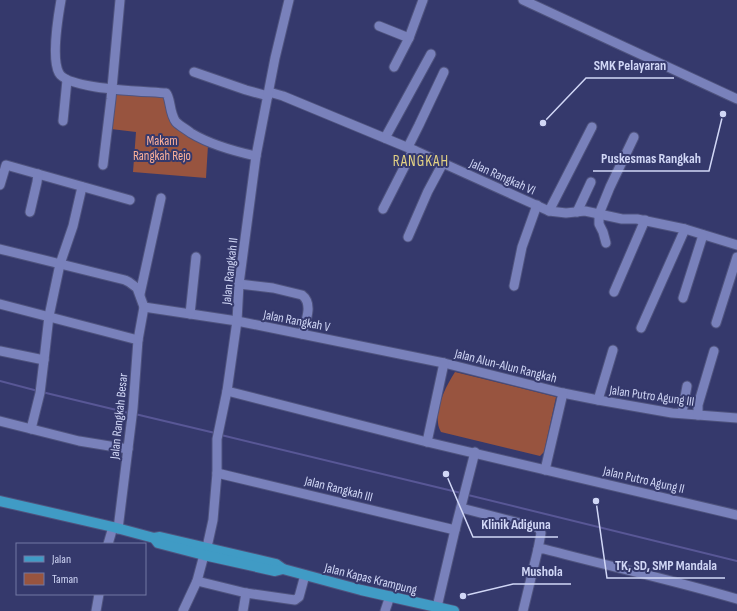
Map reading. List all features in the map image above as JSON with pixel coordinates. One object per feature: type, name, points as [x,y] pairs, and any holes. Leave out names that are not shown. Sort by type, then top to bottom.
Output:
[{"type":"main road","name":"Jalan Kapas Krampung","points":[[0,501],[154,538],[158,543],[206,551],[275,571],[283,569],[454,611]]},
{"type":"street","points":[[61,0],[56,28],[56,60],[60,75],[67,80],[111,90],[166,93],[173,117],[185,129],[209,143],[256,156]]},
{"type":"street","points":[[103,165],[111,100],[120,0]]},
{"type":"street","name":"Jalan Rangkah II","points":[[183,611],[197,581],[213,520],[217,473],[217,435],[227,391],[237,321],[239,284],[256,156],[289,0]]},
{"type":"street","points":[[394,67],[409,38],[423,0]]},
{"type":"street","points":[[523,0],[737,99]]},
{"type":"street","points":[[379,26],[409,38]]},
{"type":"street","points":[[385,138],[431,54]]},
{"type":"street","name":"Jalan Rangkah VI","points":[[194,72],[246,90],[283,96],[443,163],[549,211],[566,213],[585,211],[622,219],[646,220],[685,229],[737,245]]},
{"type":"street","points":[[383,209],[419,125],[444,72]]},
{"type":"street","points":[[63,121],[67,80]]},
{"type":"street","points":[[549,211],[592,127]]},
{"type":"street","points":[[606,243],[600,227],[599,214],[634,137]]},
{"type":"street","points":[[408,236],[428,191],[443,163]]},
{"type":"street","points":[[0,185],[6,165],[130,200]]},
{"type":"street","points":[[30,212],[38,174]]},
{"type":"street","points":[[577,212],[591,182]]},
{"type":"street","points":[[31,429],[40,390],[49,316],[60,264],[73,226],[82,186]]},
{"type":"street","points":[[140,294],[161,198]]},
{"type":"street","points":[[514,286],[522,247],[537,205]]},
{"type":"street","points":[[614,292],[646,220]]},
{"type":"street","points":[[641,328],[685,229]]},
{"type":"street","points":[[683,298],[703,235]]},
{"type":"street","points":[[0,249],[125,280],[134,285],[140,294],[144,307]]},
{"type":"street","points":[[190,314],[196,257]]},
{"type":"street","points":[[716,323],[737,257]]},
{"type":"street","points":[[239,284],[273,288],[305,297],[308,310],[302,334]]},
{"type":"street","points":[[0,304],[138,340]]},
{"type":"street","name":"Jalan Rangkah V","points":[[144,307],[237,321],[444,363]]},
{"type":"street","name":"Jalan Rangkah Besar","points":[[108,543],[116,528],[128,449],[133,408],[138,340],[144,307]]},
{"type":"street","points":[[598,400],[613,350]]},
{"type":"street","points":[[698,415],[698,405],[714,351]]},
{"type":"street","points":[[0,352],[44,360]]},
{"type":"street","name":"Jalan Alun-Alun Rangkah","points":[[427,442],[444,363],[563,393],[545,470]]},
{"type":"street","points":[[682,414],[687,386]]},
{"type":"street","points":[[227,391],[427,442],[475,452],[545,470]]},
{"type":"street","name":"Jalan Putro Agung III","points":[[563,393],[682,414],[737,416]]},
{"type":"street","points":[[0,421],[79,441],[128,449]]},
{"type":"street","points":[[437,607],[475,452]]},
{"type":"street","name":"Jalan Putro Agung II","points":[[545,470],[737,515]]},
{"type":"street","name":"Jalan Rangkah III","points":[[217,473],[455,530]]},
{"type":"street","points":[[463,500],[539,528],[541,532],[538,549],[523,611]]},
{"type":"street","points":[[538,549],[544,549],[689,585],[737,599]]},
{"type":"street","points":[[197,581],[246,593],[296,600],[299,597],[306,575]]},
{"type":"street","points":[[243,611],[246,593]]},
{"type":"street","points":[[96,611],[98,595]]},
{"type":"street","points":[[385,611],[390,596]]},
{"type":"green space","name":"Makam Rangkah Rejo","points":[[112,92],[166,96],[169,112],[208,145],[206,178],[133,172],[136,132],[111,129]]},
{"type":"green space","points":[[455,372],[556,397],[544,452],[540,456],[441,432],[438,424],[440,403],[448,383]]},
{"type":"waterway","points":[[0,381],[38,391]]},
{"type":"waterway","points":[[42,392],[129,413]]},
{"type":"waterway","points":[[135,414],[215,433]]},
{"type":"waterway","points":[[221,435],[461,493]]},
{"type":"waterway","points":[[468,495],[737,561]]},
{"type":"place","name":"Puskesmas Rangkah","points":[[723,114]]},
{"type":"place","name":"SMK Pelayaran","points":[[543,123]]},
{"type":"place","name":"Klinik Adiguna","points":[[446,474]]},
{"type":"place","name":"TK, SD, SMP Mandala","points":[[596,501]]},
{"type":"place","name":"Mushola","points":[[463,596]]},
{"type":"district","name":"RANGKAH","points":[[421,161]]}]
